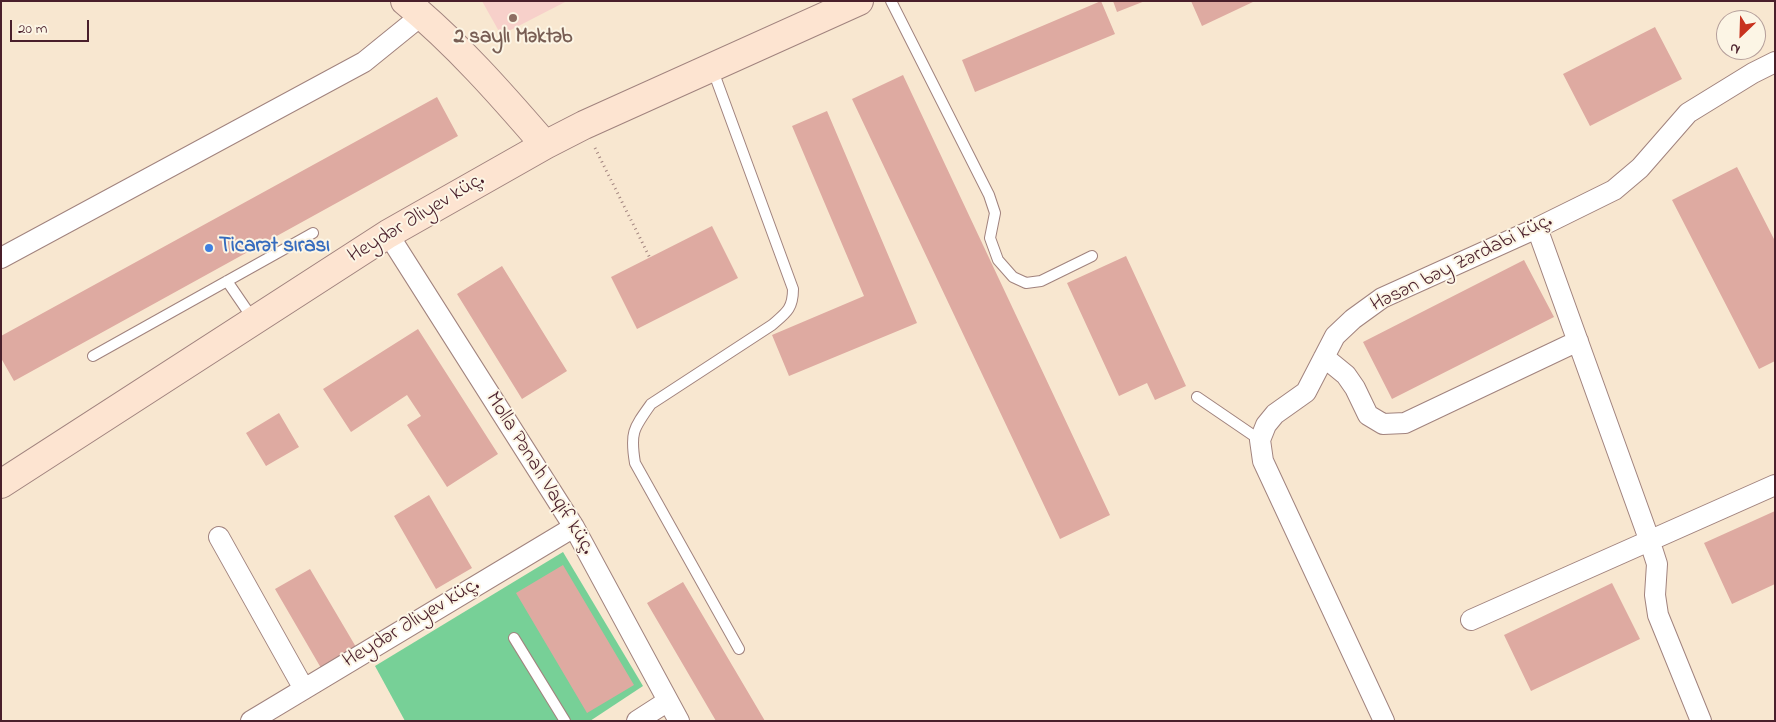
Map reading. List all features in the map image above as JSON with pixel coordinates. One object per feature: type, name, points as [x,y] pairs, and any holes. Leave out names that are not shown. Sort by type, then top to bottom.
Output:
[{"type":"main road","name":"Heydər Əliyev küç.","points":[[3,480],[388,234],[545,145],[584,125],[859,1]]},
{"type":"main road","points":[[418,8],[478,68],[545,145]]},
{"type":"street","points":[[1,258],[364,62],[418,8]]},
{"type":"street","name":"Həsən bəy Zərdabi küç.","points":[[1260,440],[1266,425],[1275,414],[1306,392],[1335,336],[1353,319],[1382,298],[1537,228],[1614,190],[1640,168],[1688,113],[1753,73],[1775,62]]},
{"type":"street","points":[[1537,228],[1649,539],[1657,564],[1655,594],[1658,615],[1701,721]]},
{"type":"street","name":"Molla Pənah Vaqif küç.","points":[[388,234],[574,526],[679,721]]},
{"type":"street","points":[[1324,357],[1346,375],[1355,388],[1368,416],[1383,424],[1405,423],[1578,341]]},
{"type":"street","points":[[1260,440],[1263,460],[1384,721]]},
{"type":"street","points":[[1471,620],[1649,539],[1775,485]]},
{"type":"street","name":"Heydər Əliyev küç.","points":[[251,721],[574,526]]},
{"type":"street","points":[[219,537],[304,689]]},
{"type":"street","points":[[637,721],[668,701]]},
{"type":"lane","points":[[891,1],[989,195],[994,213],[990,238],[998,260],[1013,277],[1026,282],[1041,281],[1092,256]]},
{"type":"lane","points":[[712,67],[793,289],[793,302],[786,313],[772,325],[651,404],[638,422],[632,441],[635,463],[739,649]]},
{"type":"lane","points":[[93,356],[313,233]]},
{"type":"lane","points":[[227,280],[254,321]]},
{"type":"lane","points":[[1196,397],[1260,440]]},
{"type":"lane","points":[[514,638],[565,721]]},
{"type":"path","points":[[584,125],[650,258]]},
{"type":"shaded area","name":"2 saylı Məktəb","points":[[482,1],[567,1],[501,35]]},
{"type":"green space","points":[[563,552],[643,686],[590,721],[405,721],[375,666]]},
{"type":"building","points":[[1101,1],[1115,34],[975,92],[962,60]]},
{"type":"building","points":[[1113,1],[1145,1],[1117,12]]},
{"type":"building","points":[[1191,1],[1255,1],[1202,26]]},
{"type":"building","points":[[1655,27],[1682,79],[1590,126],[1563,74]]},
{"type":"building","points":[[903,75],[1110,515],[1060,539],[852,99]]},
{"type":"building","points":[[437,97],[458,136],[14,381],[1,358],[1,336]]},
{"type":"building","points":[[827,111],[917,323],[789,376],[772,335],[864,296],[792,126]]},
{"type":"building","points":[[1737,167],[1775,241],[1775,361],[1759,369],[1672,200]]},
{"type":"building","points":[[712,226],[738,278],[637,329],[611,277]]},
{"type":"building","points":[[1126,256],[1186,386],[1155,400],[1147,383],[1119,396],[1067,283]]},
{"type":"building","points":[[1524,260],[1554,317],[1392,399],[1363,342]]},
{"type":"building","points":[[502,266],[567,371],[522,399],[457,294]]},
{"type":"building","points":[[418,329],[498,454],[447,487],[407,425],[421,416],[407,395],[351,432],[323,389]]},
{"type":"building","points":[[279,413],[299,447],[266,466],[246,433]]},
{"type":"building","points":[[429,495],[472,568],[436,589],[394,516]]},
{"type":"building","points":[[1775,511],[1775,584],[1732,604],[1704,543]]},
{"type":"building","points":[[563,565],[634,685],[587,713],[516,593]]},
{"type":"building","points":[[310,569],[356,647],[321,668],[275,589]]},
{"type":"building","points":[[683,582],[765,721],[716,721],[647,603]]},
{"type":"building","points":[[1612,583],[1640,639],[1531,691],[1504,635]]},
{"type":"place","name":"2 saylı Məktəb","points":[[513,18]]},
{"type":"place","name":"Ticarət sırası","points":[[209,248]]}]
